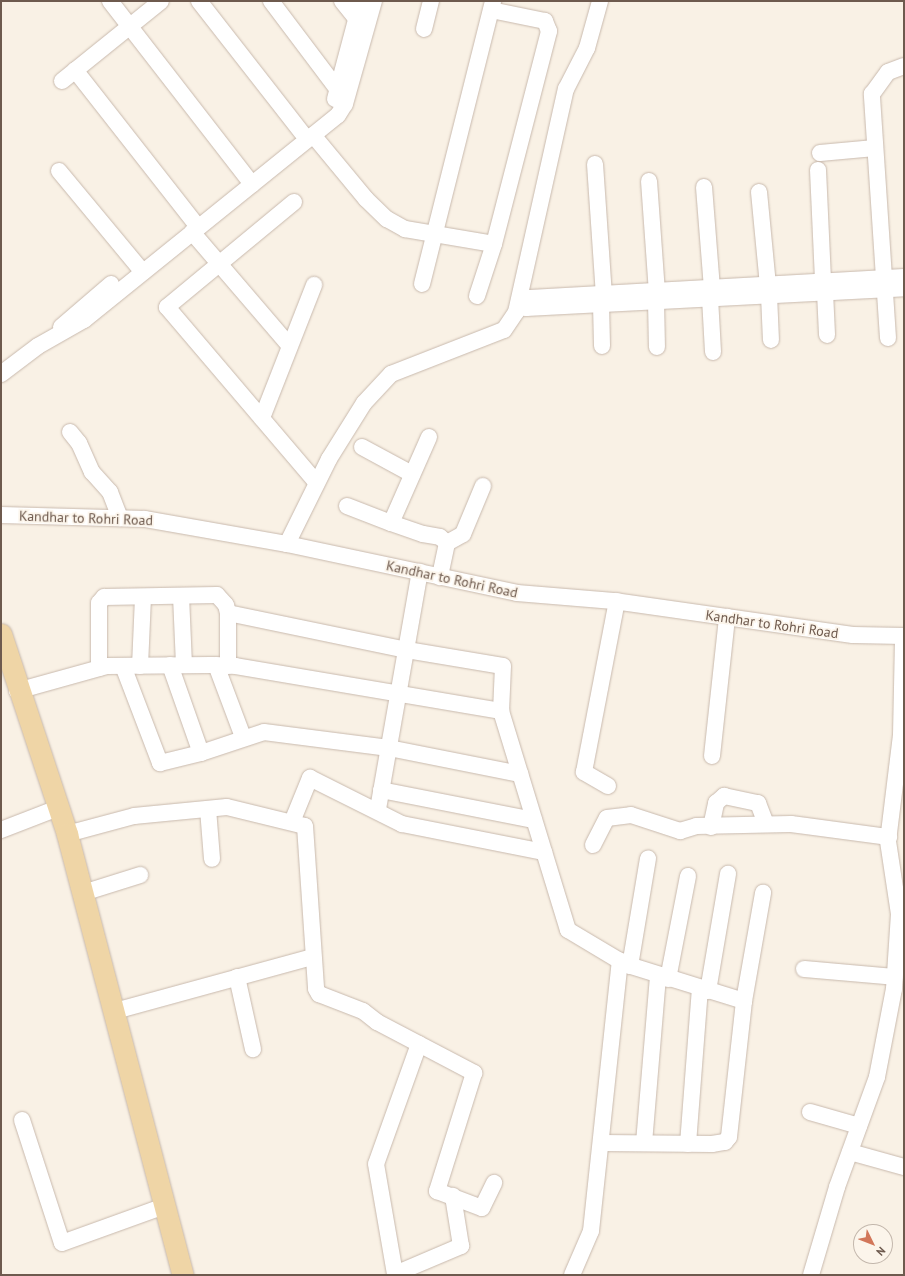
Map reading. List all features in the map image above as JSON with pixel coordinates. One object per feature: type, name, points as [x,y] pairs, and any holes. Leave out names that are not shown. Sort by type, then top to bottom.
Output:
[{"type":"main road","points":[[1,634],[17,691],[67,834],[115,1011],[183,1275]]},
{"type":"street","points":[[110,1],[249,181]]},
{"type":"street","points":[[62,81],[161,1]]},
{"type":"street","points":[[199,1],[308,134],[366,199],[388,219],[405,229],[494,244]]},
{"type":"street","points":[[271,1],[338,90]]},
{"type":"street","points":[[342,1],[356,18]]},
{"type":"street","points":[[308,134],[331,108],[338,90],[361,1]]},
{"type":"street","points":[[1,374],[52,337],[84,320],[139,268],[194,227],[308,134],[338,114],[345,104],[374,1]]},
{"type":"street","points":[[424,29],[431,1]]},
{"type":"street","points":[[287,544],[317,483],[364,403],[391,374],[504,330],[516,312],[566,89],[587,48],[600,1]]},
{"type":"street","points":[[422,284],[492,5],[545,21],[549,31],[494,244],[477,296]]},
{"type":"street","points":[[888,338],[872,94],[888,72],[904,66]]},
{"type":"street","points":[[75,70],[194,227],[219,265],[289,345]]},
{"type":"street","points":[[820,153],[875,148]]},
{"type":"street","points":[[595,164],[602,299],[602,346]]},
{"type":"street","points":[[818,170],[827,335]]},
{"type":"street","points":[[59,171],[139,268]]},
{"type":"street","points":[[649,181],[656,296],[657,347]]},
{"type":"street","points":[[704,187],[711,293],[713,352]]},
{"type":"street","points":[[759,192],[769,290],[771,340]]},
{"type":"street","points":[[294,202],[167,307],[317,483]]},
{"type":"street","points":[[884,284],[904,277]]},
{"type":"street","points":[[602,299],[884,284],[904,288]]},
{"type":"street","points":[[262,418],[289,345],[314,285]]},
{"type":"street","points":[[70,432],[79,443],[92,472],[110,492],[120,518]]},
{"type":"street","points":[[391,523],[429,438]]},
{"type":"street","points":[[362,447],[412,474]]},
{"type":"street","points":[[440,577],[447,543],[463,534],[483,486]]},
{"type":"street","points":[[347,506],[423,534],[440,537],[447,543]]},
{"type":"street","name":"Kandhar to Rohri Road","points":[[1,516],[145,519],[287,544],[516,593],[617,601],[853,635],[903,636]]},
{"type":"street","points":[[378,809],[400,694],[420,572]]},
{"type":"street","points":[[181,596],[177,665],[201,753]]},
{"type":"street","points":[[100,668],[101,599],[218,596],[226,605],[228,613],[222,666],[243,738]]},
{"type":"street","points":[[140,666],[143,597]]},
{"type":"street","points":[[608,786],[584,772],[617,601]]},
{"type":"street","points":[[228,613],[407,650],[503,666],[501,711],[568,930],[625,963],[663,977],[744,1001]]},
{"type":"street","points":[[712,756],[726,617]]},
{"type":"street","points":[[811,1275],[850,1152],[877,1077],[898,986],[899,914],[888,837],[897,821],[901,735],[903,636]]},
{"type":"street","points":[[17,691],[100,668],[177,665],[222,666],[501,711]]},
{"type":"street","points":[[123,666],[160,763],[201,753],[264,732],[389,748],[520,774]]},
{"type":"street","points":[[292,822],[310,778],[378,809],[402,824],[544,852]]},
{"type":"street","points":[[381,790],[534,820]]},
{"type":"street","points":[[711,826],[716,803],[724,796],[758,803],[766,824]]},
{"type":"street","points":[[67,834],[134,816],[227,807],[306,826],[313,957],[319,994],[363,1011],[419,1044],[474,1073],[437,1190],[482,1208],[494,1183]]},
{"type":"street","points":[[1,830],[58,808]]},
{"type":"street","points":[[208,809],[212,859]]},
{"type":"street","points":[[594,845],[604,822],[612,817],[631,815],[680,831],[711,826],[791,824],[888,837]]},
{"type":"street","points":[[572,1275],[591,1231],[625,963],[648,858]]},
{"type":"street","points":[[688,1144],[704,990],[728,874]]},
{"type":"street","points":[[83,892],[140,875]]},
{"type":"street","points":[[644,1143],[663,977],[688,876]]},
{"type":"street","points":[[602,1143],[712,1144],[725,1142],[729,1137],[744,1001],[763,893]]},
{"type":"street","points":[[115,1011],[313,957]]},
{"type":"street","points":[[804,969],[898,986]]},
{"type":"street","points":[[237,977],[253,1049]]},
{"type":"street","points":[[419,1044],[376,1164],[395,1274],[461,1246],[453,1196]]},
{"type":"street","points":[[810,1112],[859,1126]]},
{"type":"street","points":[[22,1120],[62,1244],[164,1206]]},
{"type":"street","points":[[850,1152],[904,1167]]}]
